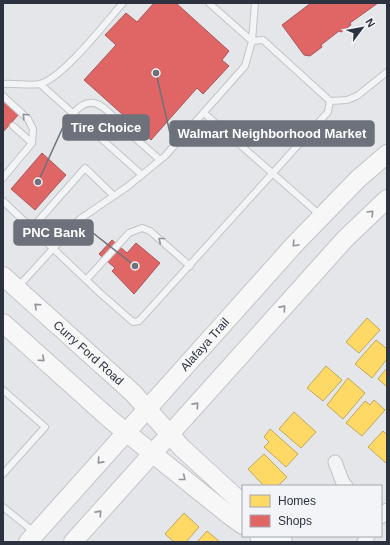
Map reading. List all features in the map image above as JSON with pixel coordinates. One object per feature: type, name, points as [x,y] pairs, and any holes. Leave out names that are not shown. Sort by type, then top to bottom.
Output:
[{"type":"main road","name":"Alafaya Trail","points":[[32,538],[322,216],[358,179],[387,154]]},
{"type":"main road","points":[[73,542],[319,268],[387,199]]},
{"type":"main road","name":"Curry Ford Road","points":[[3,276],[134,393],[182,448],[242,503]]},
{"type":"main road","points":[[3,323],[111,420],[229,515],[242,523]]},
{"type":"street","points":[[335,462],[345,485]]},
{"type":"lane","points":[[3,84],[40,84],[54,77],[68,64],[123,3]]},
{"type":"lane","points":[[209,3],[252,41],[263,40],[330,101],[347,100],[357,96],[387,72]]},
{"type":"lane","points":[[17,289],[80,219],[142,176],[160,160],[245,66],[252,41],[255,3]]},
{"type":"lane","points":[[40,84],[142,176]]},
{"type":"lane","points":[[3,96],[28,119],[33,129],[32,143],[3,178]]},
{"type":"lane","points":[[3,201],[86,280],[133,322],[135,322],[142,318],[190,266],[328,112],[330,101]]},
{"type":"lane","points":[[73,114],[83,105],[93,103],[106,109],[118,122]]},
{"type":"lane","points":[[204,113],[322,216]]},
{"type":"lane","points":[[13,126],[32,143]]},
{"type":"lane","points":[[133,136],[160,160]]},
{"type":"lane","points":[[32,228],[85,168],[114,196]]},
{"type":"lane","points":[[86,280],[129,233],[142,228],[150,231],[190,266]]},
{"type":"lane","points":[[3,390],[45,427],[3,474]]},
{"type":"lane","points":[[3,507],[32,538]]},
{"type":"building: Homes","points":[[367,318],[380,330],[359,353],[346,342]]},
{"type":"building: Homes","points":[[376,340],[387,349],[387,359],[372,378],[355,364]]},
{"type":"building: Homes","points":[[326,366],[342,380],[323,401],[307,388]]},
{"type":"building: Homes","points":[[387,368],[387,387],[378,379]]},
{"type":"building: Homes","points":[[348,378],[365,393],[343,419],[327,405]]},
{"type":"building: Homes","points":[[374,400],[385,410],[362,436],[346,423],[365,401],[370,405]]},
{"type":"building: Homes","points":[[294,412],[316,432],[301,448],[279,429]]},
{"type":"building: Homes","points":[[270,429],[298,454],[286,467],[264,447],[269,442],[264,437]]},
{"type":"building: Homes","points":[[383,431],[387,435],[387,464],[368,447]]},
{"type":"building: Homes","points":[[264,454],[287,477],[279,485],[263,485],[248,469]]},
{"type":"building: Homes","points":[[184,513],[199,527],[186,542],[174,542],[165,534]]},
{"type":"building: Homes","points":[[207,531],[220,542],[197,542]]},
{"type":"building: Shops","points":[[154,3],[176,3],[229,51],[222,60],[229,66],[203,94],[197,88],[151,140],[84,80],[116,45],[105,35],[126,13],[137,22]]},
{"type":"building: Shops","points":[[311,3],[378,3],[350,23],[351,25],[341,32],[339,31],[321,45],[322,47],[310,56],[304,55],[282,25]]},
{"type":"building: Shops","points":[[5,101],[19,114],[3,132],[3,103]]},
{"type":"building: Shops","points":[[42,153],[66,175],[35,210],[11,189]]},
{"type":"building: Shops","points":[[112,240],[127,253],[136,243],[160,263],[134,294],[112,271],[115,268],[99,254]]},
{"type":"place","name":"Walmart Neighborhood Market","points":[[156,73]]},
{"type":"place","name":"Tire Choice","points":[[38,182]]},
{"type":"place","name":"PNC Bank","points":[[135,266]]}]
